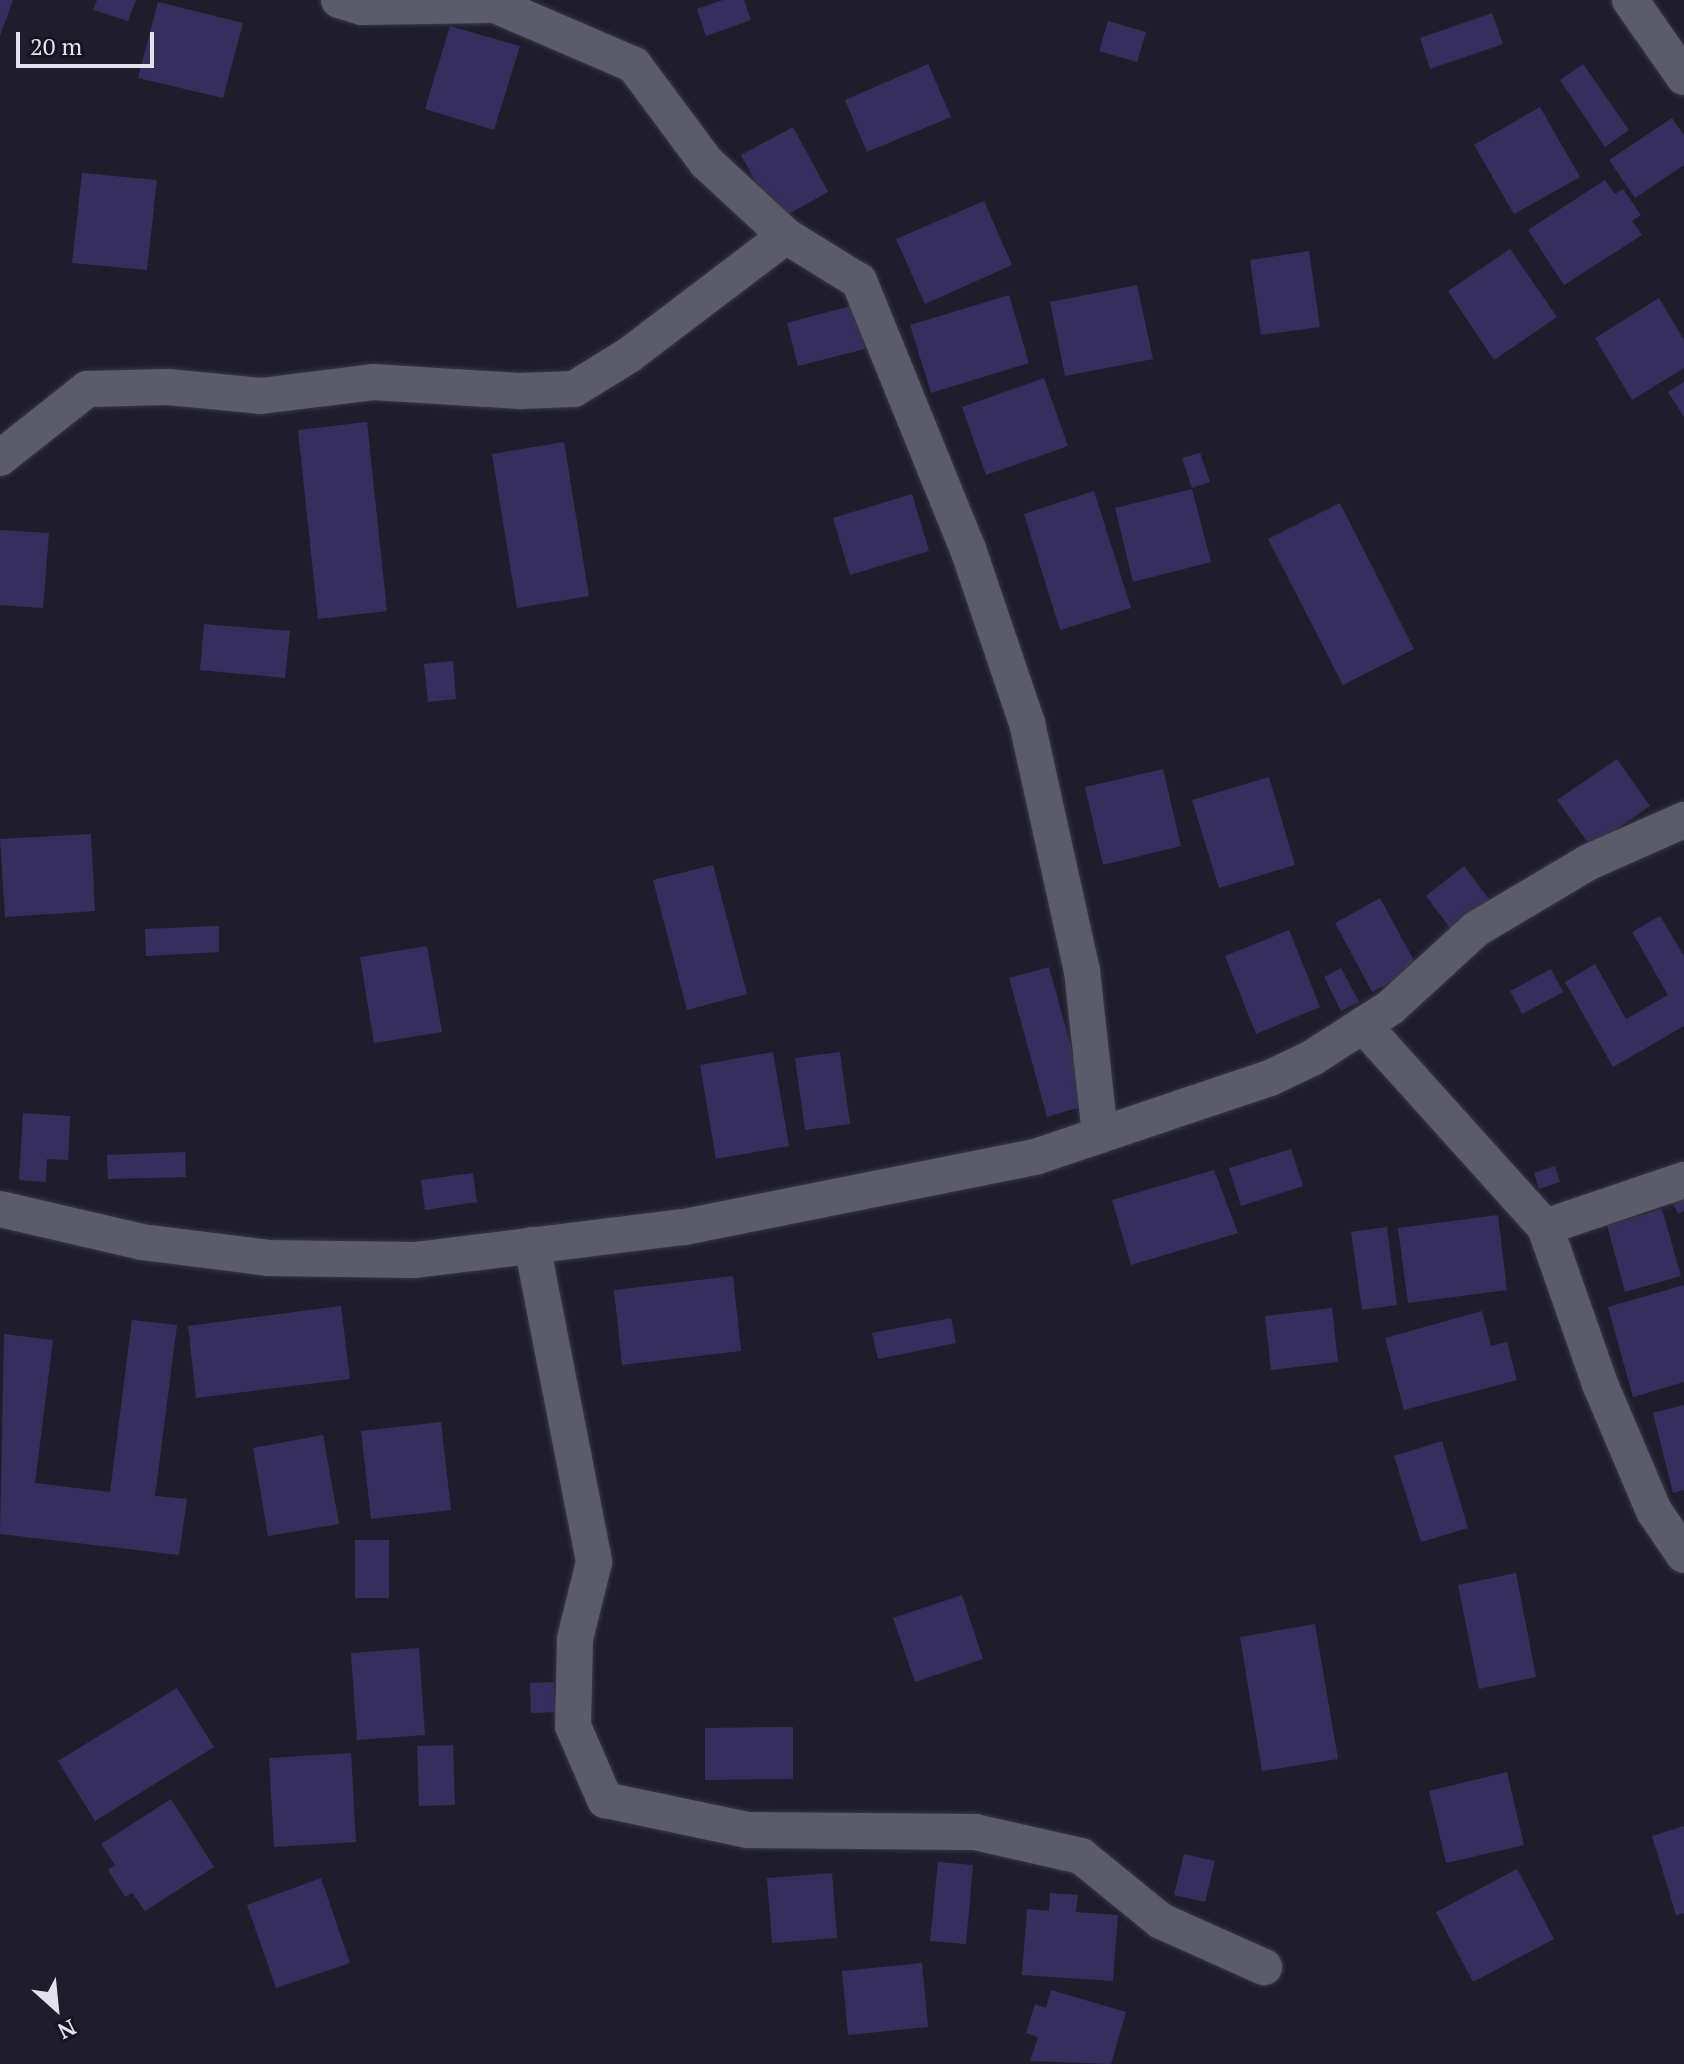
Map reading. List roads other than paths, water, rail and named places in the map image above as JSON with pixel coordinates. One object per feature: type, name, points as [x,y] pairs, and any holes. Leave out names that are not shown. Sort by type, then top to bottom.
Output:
[{"type":"street","points":[[339,0],[362,7],[495,5],[634,65],[706,162],[786,236],[859,281],[968,549],[1027,723],[1082,971],[1100,1135]]},
{"type":"street","points":[[1630,0],[1684,77]]},
{"type":"street","points":[[0,458],[87,389],[168,387],[261,396],[373,382],[520,391],[574,389],[629,355],[786,236]]},
{"type":"street","points":[[0,1209],[142,1242],[268,1258],[415,1260],[684,1227],[1035,1157],[1270,1078],[1391,1007],[1476,929],[1589,862],[1684,820]]},
{"type":"street","points":[[1363,1025],[1545,1227],[1606,1399],[1654,1511],[1684,1555]]},
{"type":"street","points":[[1545,1227],[1684,1180]]},
{"type":"street","points":[[532,1245],[594,1562],[575,1639],[573,1726],[605,1800],[747,1830],[975,1832],[1081,1856],[1161,1921],[1264,1967]]}]
